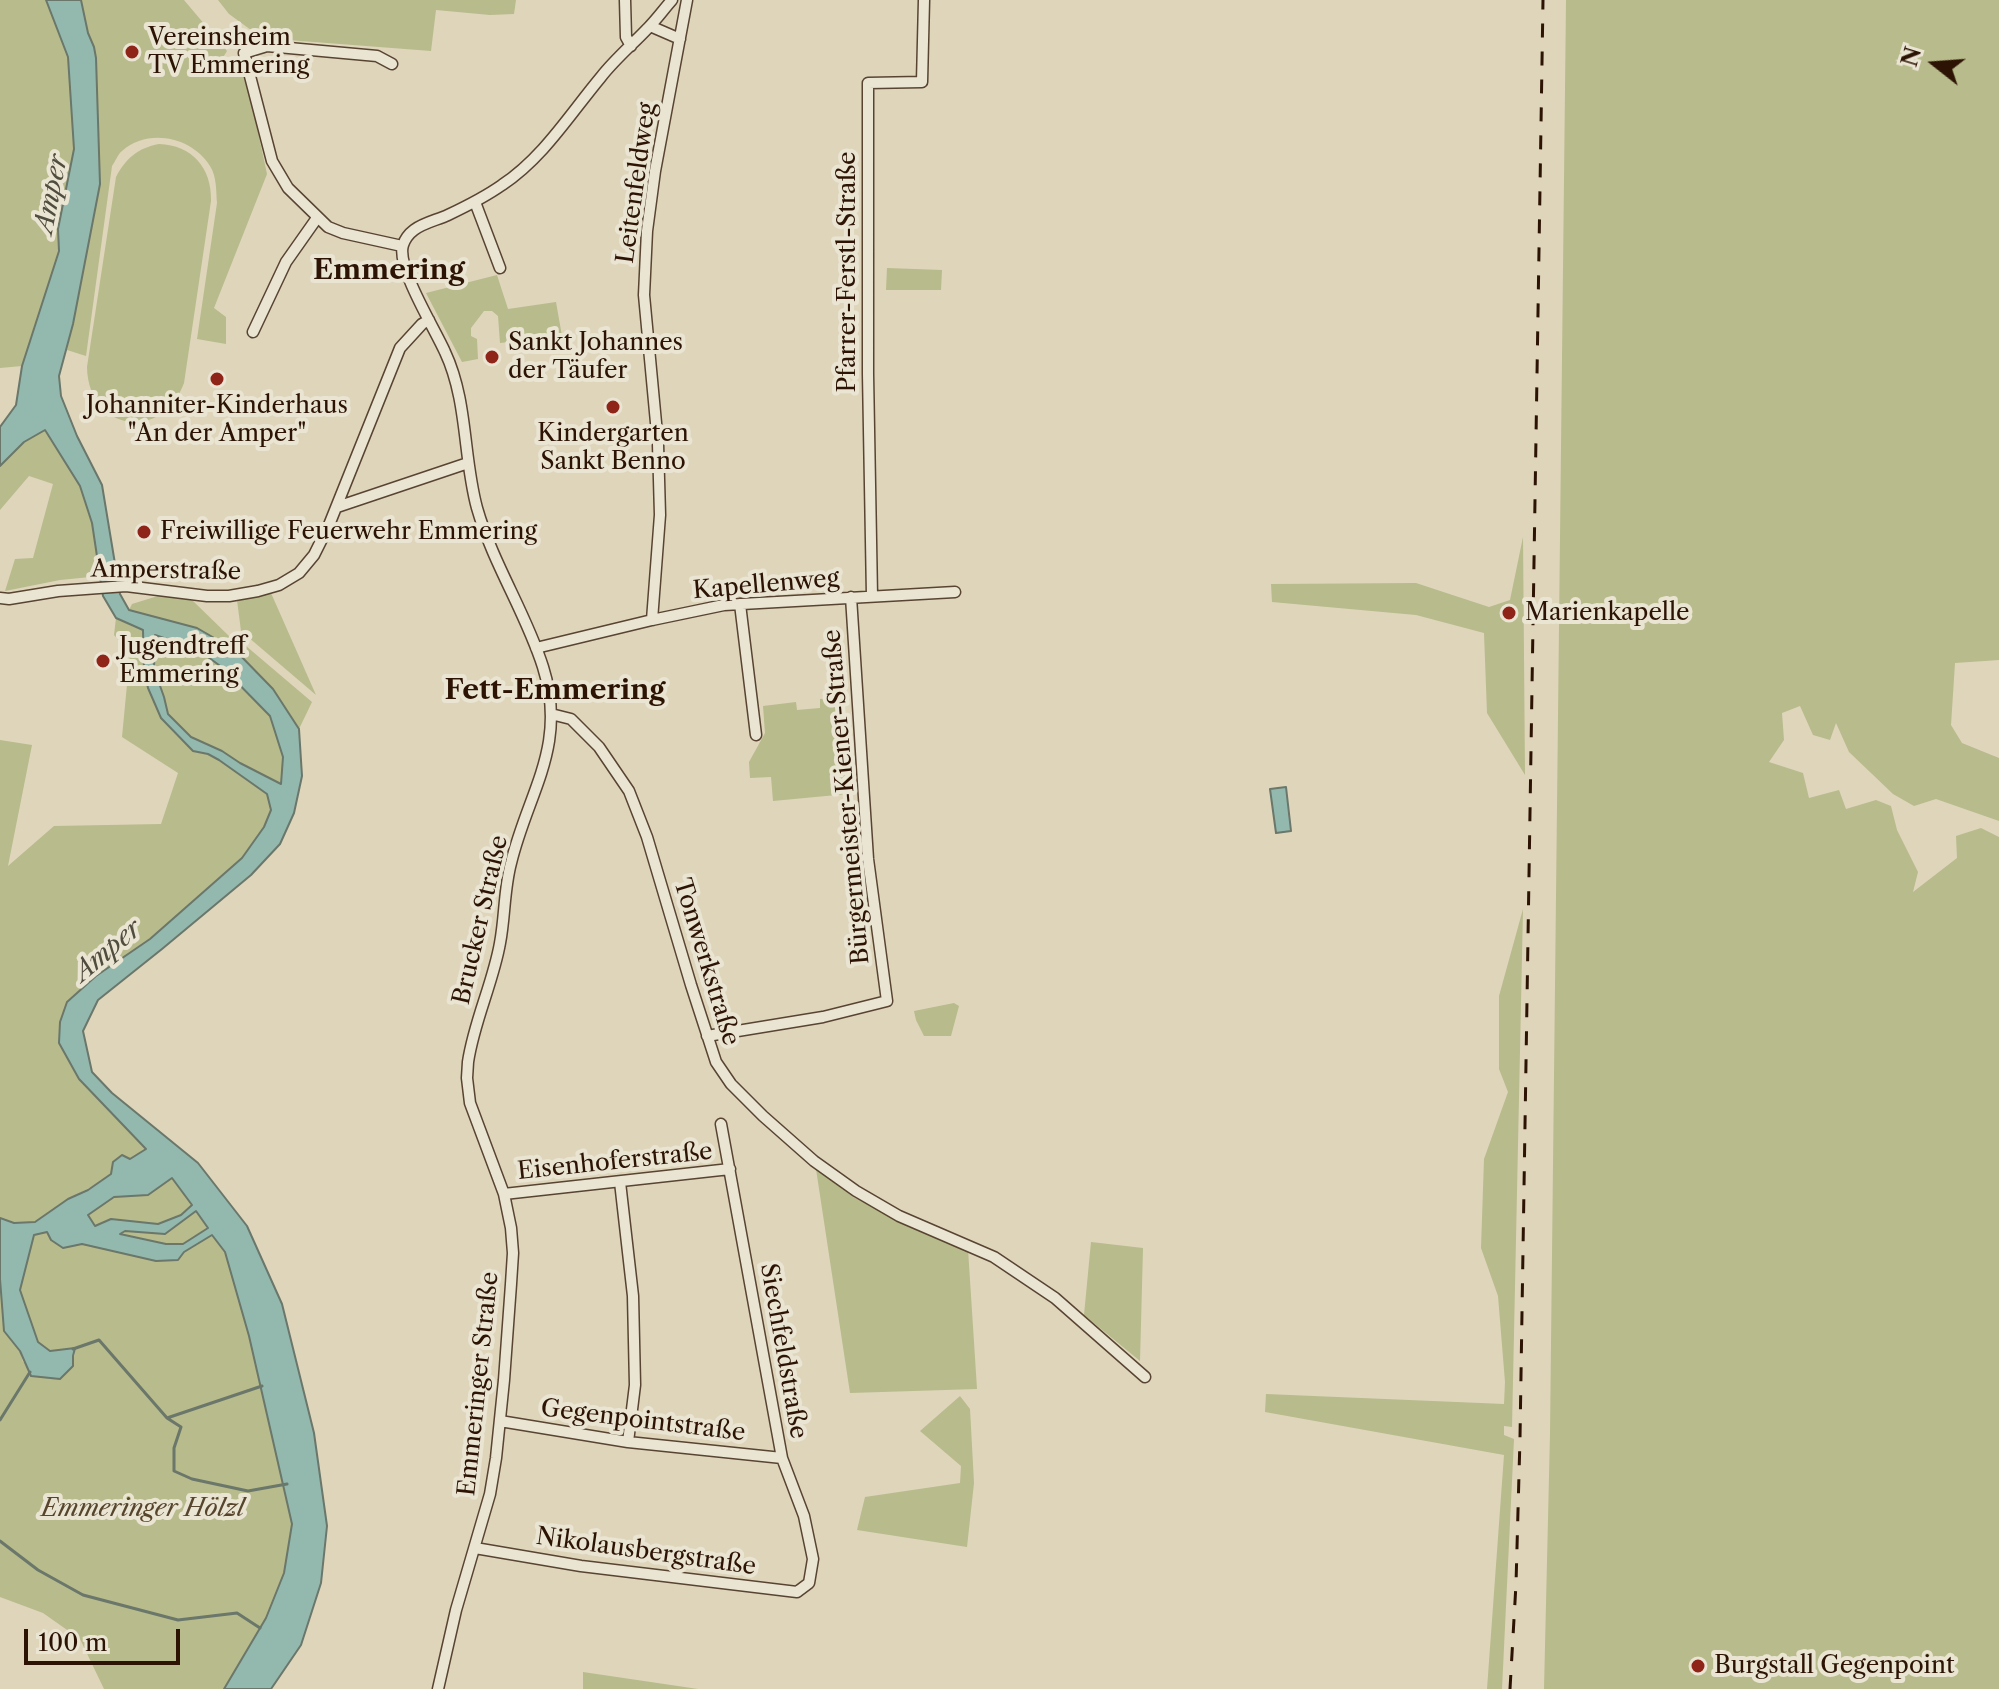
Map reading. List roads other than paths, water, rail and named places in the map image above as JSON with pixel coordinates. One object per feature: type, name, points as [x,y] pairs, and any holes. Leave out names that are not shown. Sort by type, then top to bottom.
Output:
[{"type":"street","points":[[625,0],[626,37],[631,46]]},
{"type":"street","points":[[392,64],[377,56],[267,46],[244,53],[272,161],[288,188],[328,227],[402,246],[416,228],[475,202],[505,183],[533,159],[560,131],[603,74],[672,0]]},
{"type":"street","name":"Leitenfeldweg","points":[[652,620],[660,515],[658,444],[644,295],[647,231],[687,0]]},
{"type":"street","name":"Pfarrer-Ferstl-Straße","points":[[872,596],[868,83],[922,82],[924,0]]},
{"type":"street","points":[[650,26],[680,39]]},
{"type":"street","points":[[475,202],[500,268]]},
{"type":"street","points":[[253,332],[286,262],[317,218]]},
{"type":"street","name":"Brucker Straße","points":[[402,246],[404,266],[447,355],[459,398],[474,495],[485,532],[544,669],[551,714],[544,767],[511,864],[500,943],[468,1062],[470,1103],[497,1176]]},
{"type":"street","name":"Amperstraße","points":[[0,598],[126,586],[229,596],[279,585],[299,573],[314,555],[337,507],[400,348],[429,320]]},
{"type":"street","points":[[337,507],[468,463]]},
{"type":"street","name":"Kapellenweg","points":[[536,648],[724,605],[955,592]]},
{"type":"street","name":"Bürgermeister-Kiener-Straße","points":[[707,1036],[823,1017],[887,1001],[868,859],[851,597]]},
{"type":"street","points":[[740,604],[756,735]]},
{"type":"street","name":"Tonwerkstraße","points":[[551,714],[571,719],[599,747],[629,791],[647,837],[716,1062],[731,1084],[814,1161],[856,1191],[899,1216],[972,1246],[1012,1269],[1055,1298],[1145,1377]]},
{"type":"street","name":"Siechfeldstraße","points":[[721,1124],[782,1458],[804,1516],[813,1559],[809,1583]]},
{"type":"street","name":"Eisenhoferstraße","points":[[504,1194],[730,1169]]},
{"type":"street","name":"Emmeringer Straße","points":[[438,1689],[456,1610],[490,1494],[500,1421],[513,1253],[504,1194],[497,1176]]},
{"type":"street","points":[[620,1182],[633,1296],[635,1385],[628,1442]]},
{"type":"street","name":"Gegenpointstraße","points":[[500,1421],[628,1442],[782,1458]]},
{"type":"street","name":"Nikolausbergstraße","points":[[475,1548],[581,1566],[797,1592],[809,1583]]},
{"type":"water","points":[[46,0],[81,0],[96,58],[100,184],[73,324],[59,376],[61,396],[102,485],[120,594],[129,610],[197,628],[235,650],[273,689],[299,729],[302,776],[294,813],[280,844],[251,875],[98,1000],[83,1031],[92,1072],[112,1093],[198,1163],[247,1226],[282,1304],[314,1433],[327,1526],[321,1583],[301,1645],[271,1689],[224,1689],[266,1618],[284,1573],[292,1524],[249,1336],[225,1252],[212,1235],[184,1252],[178,1260],[156,1261],[82,1244],[63,1248],[51,1240],[47,1232],[34,1235],[20,1290],[38,1342],[50,1351],[75,1348],[73,1366],[60,1379],[31,1376],[20,1351],[4,1331],[0,1218],[14,1223],[35,1222],[111,1174],[113,1162],[122,1155],[130,1159],[146,1149],[79,1079],[59,1043],[60,1022],[67,1002],[96,976],[150,939],[242,858],[264,827],[271,810],[267,794],[219,760],[193,751],[161,718],[144,670],[143,630],[116,618],[103,596],[92,523],[80,486],[45,430],[24,442],[0,466],[0,427],[16,405],[22,366],[59,251],[58,229],[74,149],[68,57]],"holes":[[[155,635],[197,649],[223,668],[270,716],[283,757],[281,784],[191,737],[168,714],[154,669]],[[172,1178],[192,1205],[181,1215],[158,1224],[111,1219],[95,1226],[88,1215],[114,1197],[148,1195]],[[196,1211],[208,1228],[183,1244],[166,1244],[120,1234],[125,1231],[165,1234]]]},
{"type":"water","points":[[1286,787],[1291,831],[1276,833],[1270,789]]},
{"type":"waterway","points":[[73,1349],[99,1340],[167,1418],[181,1427],[174,1448],[174,1471],[192,1479],[248,1491],[287,1484]]},
{"type":"waterway","points":[[0,1420],[30,1372]]},
{"type":"waterway","name":"Amper","points":[[167,1418],[262,1386]]},
{"type":"waterway","points":[[0,1541],[38,1570],[83,1595],[178,1620],[237,1613],[260,1628]]},
{"type":"railway","points":[[1510,1689],[1520,1438],[1543,0]]},
{"type":"place","name":"Vereinsheim TV Emmering","points":[[132,52]]},
{"type":"place","name":"Sankt Johannes der Täufer","points":[[492,357]]},
{"type":"place","name":"Johanniter-Kinderhaus \"An der Amper\"","points":[[217,379]]},
{"type":"place","name":"Kindergarten Sankt Benno","points":[[613,407]]},
{"type":"place","name":"Freiwillige Feuerwehr Emmering","points":[[144,532]]},
{"type":"place","name":"Marienkapelle","points":[[1509,613]]},
{"type":"place","name":"Jugendtreff Emmering","points":[[103,661]]},
{"type":"place","name":"Burgstall Gegenpoint","points":[[1698,1666]]},
{"type":"district","name":"Emmering","points":[[389,271]]},
{"type":"district","name":"Fett-Emmering","points":[[555,691]]},
{"type":"park label","name":"Emmeringer Hölzl","points":[[143,1509]]}]
